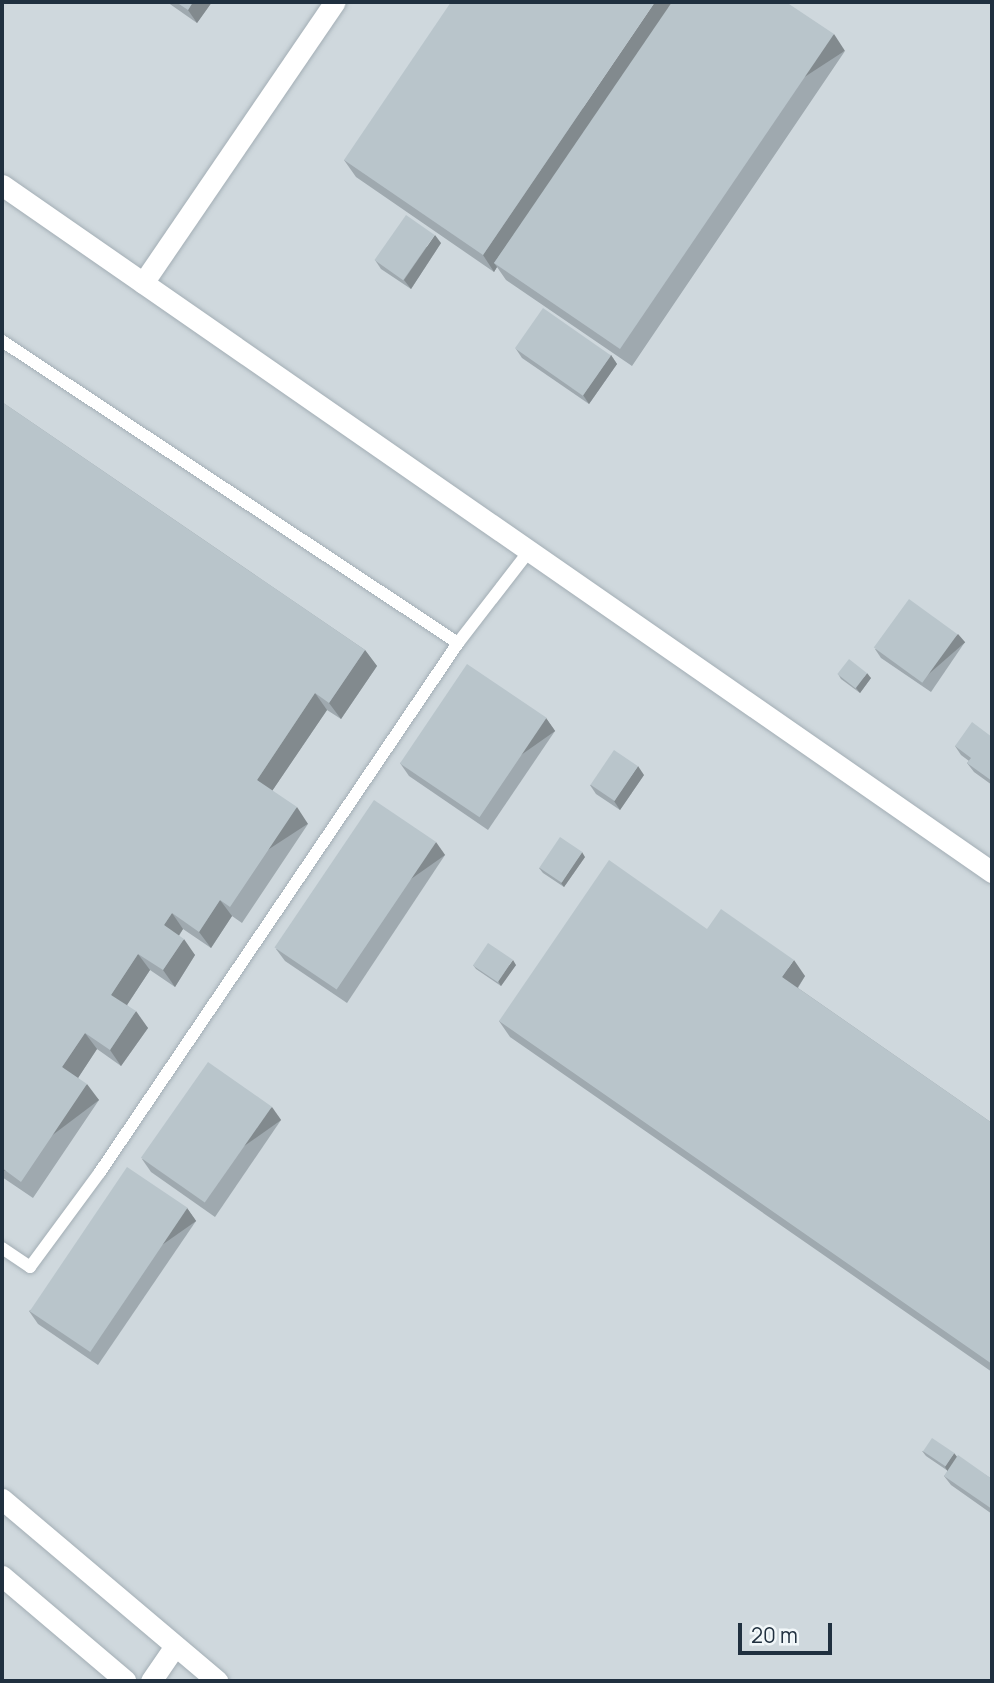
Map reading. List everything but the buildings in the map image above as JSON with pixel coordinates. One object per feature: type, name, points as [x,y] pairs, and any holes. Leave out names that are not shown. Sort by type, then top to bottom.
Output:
[{"type":"street","points":[[143,283],[335,2]]},
{"type":"street","points":[[2,185],[992,872]]},
{"type":"street","points":[[2,1499],[217,1681]]},
{"type":"street","points":[[2,1576],[126,1681]]},
{"type":"street","points":[[151,1681],[175,1646]]},
{"type":"lane","points":[[2,341],[458,643]]},
{"type":"lane","points":[[2,1248],[30,1267],[100,1172],[458,643],[529,551]]},
{"type":"shaded area","points":[[2,2],[992,2],[992,1681],[2,1681]]}]
